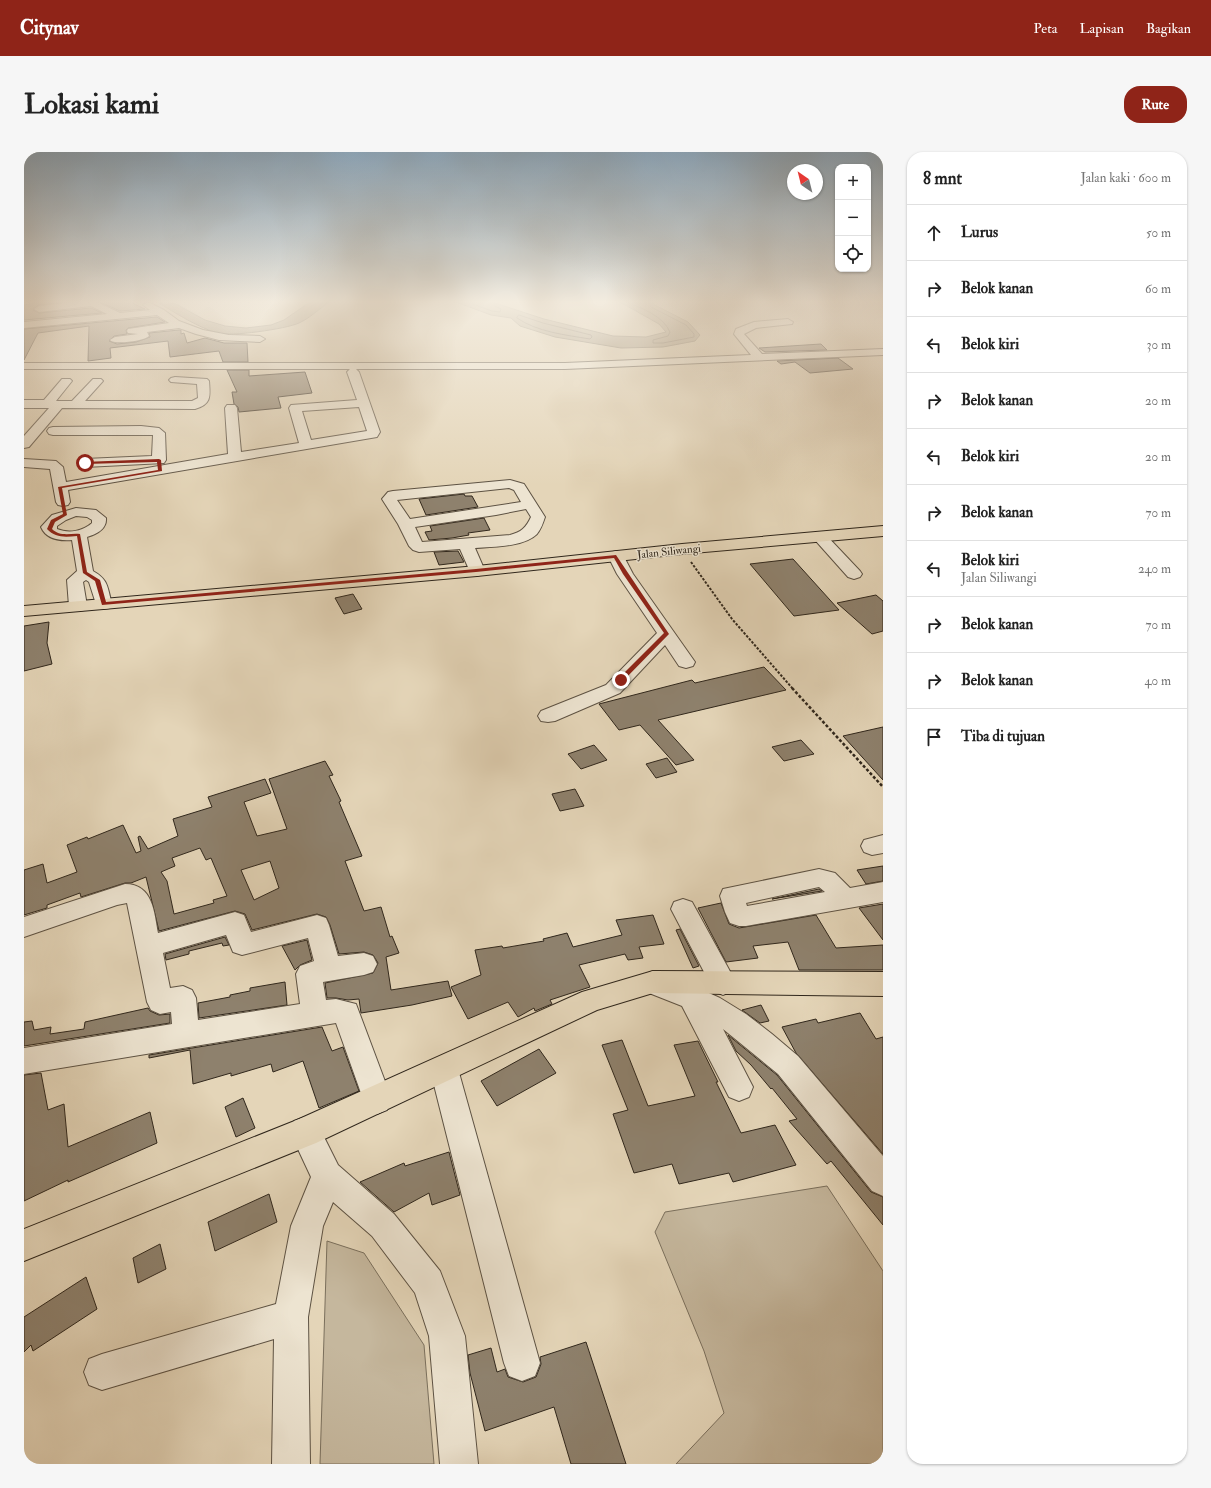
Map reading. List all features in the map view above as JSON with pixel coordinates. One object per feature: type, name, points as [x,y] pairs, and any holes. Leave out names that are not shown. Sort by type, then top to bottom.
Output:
[{"type":"main road","name":"Jalan Siliwangi","points":[[24,611],[476,571],[682,549],[883,531]]},
{"type":"main road","points":[[24,1245],[305,1132],[591,1000],[652,982],[883,984]]},
{"type":"street","points":[[24,366],[565,366],[633,363]]},
{"type":"street","points":[[37,477],[59,481],[160,466],[235,457],[372,434],[374,432],[353,372]]},
{"type":"street","points":[[24,404],[195,405],[204,399],[203,381],[160,380]]},
{"type":"street","points":[[52,381],[101,381],[76,404]]},
{"type":"street","points":[[65,515],[56,467],[54,465],[27,463],[24,444],[30,431],[74,381]]},
{"type":"street","points":[[306,446],[295,408],[363,403]]},
{"type":"street","points":[[231,408],[235,457]]},
{"type":"street","points":[[53,431],[154,431],[159,433],[160,436],[160,466]]},
{"type":"street","points":[[85,463],[160,466]]},
{"type":"street","points":[[510,484],[519,487],[538,517],[535,527],[520,538],[419,547],[414,543],[406,524],[389,499],[393,495],[510,484]]},
{"type":"street","points":[[406,524],[496,511],[531,504]]},
{"type":"street","points":[[87,512],[95,514],[99,518],[97,526],[79,535],[62,536],[51,532],[49,527],[53,521],[65,515],[87,512]]},
{"type":"street","points":[[79,535],[85,573]]},
{"type":"street","points":[[820,537],[854,574]]},
{"type":"street","points":[[466,544],[476,571]]},
{"type":"street","points":[[616,556],[625,574],[686,662]]},
{"type":"street","points":[[85,573],[98,580],[104,604]]},
{"type":"street","points":[[78,606],[75,580],[85,573]]},
{"type":"street","points":[[548,716],[613,689],[666,634]]},
{"type":"street","points":[[845,899],[883,892]]},
{"type":"street","points":[[24,926],[84,905],[127,893],[135,895],[139,900],[160,1002],[183,998],[186,1034]]},
{"type":"street","points":[[683,909],[723,983]]},
{"type":"street","points":[[148,946],[235,922],[242,944],[275,937],[317,925],[328,969]]},
{"type":"street","points":[[313,1013],[314,1007],[309,974],[328,969],[364,964]]},
{"type":"street","points":[[652,982],[691,997],[718,1011],[770,1049],[788,1065],[883,1180]]},
{"type":"street","points":[[691,997],[739,1087]]},
{"type":"street","points":[[24,1060],[313,1013],[336,1011],[346,1013],[377,1100]]},
{"type":"street","points":[[444,1069],[522,1363]]},
{"type":"street","points":[[305,1132],[327,1176],[384,1225],[428,1283],[447,1336],[459,1464]]},
{"type":"street","points":[[291,1464],[291,1317],[307,1226],[327,1176]]},
{"type":"street","points":[[102,1372],[291,1317]]},
{"type":"path","points":[[682,549],[732,619],[806,704],[883,787]]},
{"type":"shaded area","points":[[827,1186],[883,1271],[883,1464],[676,1464],[724,1413],[704,1351],[655,1232],[665,1212]]},
{"type":"shaded area","points":[[327,1241],[364,1253],[424,1345],[434,1464],[320,1464]]},
{"type":"building","points":[[797,363],[845,363],[853,369],[810,373]]},
{"type":"building","points":[[227,370],[249,370],[249,376],[305,372],[312,393],[278,397],[281,408],[239,412],[238,407],[234,404],[232,392],[237,392]]},
{"type":"building","points":[[464,494],[465,496],[472,496],[478,507],[426,515],[419,499]]},
{"type":"building","points":[[484,518],[490,530],[468,533],[469,535],[452,538],[429,540],[425,532],[432,531],[430,526]]},
{"type":"building","points":[[458,551],[464,562],[439,565],[434,552]]},
{"type":"building","points":[[793,559],[839,610],[794,616],[750,564]]},
{"type":"building","points":[[353,594],[362,609],[344,614],[335,598]]},
{"type":"building","points":[[876,595],[883,601],[883,631],[872,634],[837,603]]},
{"type":"building","points":[[49,622],[47,643],[52,664],[24,671],[24,626]]},
{"type":"building","points":[[764,667],[786,690],[658,720],[694,760],[676,765],[640,725],[619,730],[599,704],[692,680],[695,683]]},
{"type":"building","points":[[883,727],[883,780],[843,736]]},
{"type":"building","points":[[801,740],[814,754],[784,761],[772,747]]},
{"type":"building","points":[[594,745],[607,760],[581,769],[568,754]]},
{"type":"building","points":[[667,758],[677,772],[656,778],[646,764]]},
{"type":"building","points":[[325,761],[333,775],[329,776],[341,801],[339,802],[362,856],[345,861],[364,911],[381,907],[390,937],[392,936],[399,953],[386,957],[391,990],[448,981],[452,996],[412,1005],[361,1013],[359,999],[348,1000],[327,998],[325,983],[373,973],[378,963],[373,955],[364,952],[339,954],[326,917],[317,914],[252,930],[245,914],[235,911],[159,931],[146,877],[131,883],[125,883],[81,897],[80,893],[47,905],[47,908],[24,915],[24,870],[43,864],[47,883],[77,872],[67,845],[87,837],[88,839],[123,825],[136,853],[141,851],[138,837],[140,836],[148,849],[178,836],[173,819],[212,807],[208,797],[265,779],[271,793],[244,802],[257,836],[287,829],[269,779]],"holes":[[[200,848],[206,860],[211,858],[227,896],[213,900],[214,903],[174,914],[167,881],[161,872],[175,866],[172,858]],[[270,861],[279,888],[254,900],[241,870]]]},
{"type":"building","points":[[575,789],[584,806],[560,811],[552,794]]},
{"type":"building","points":[[883,866],[883,881],[866,884],[857,870]]},
{"type":"building","points":[[819,889],[822,891],[772,899]]},
{"type":"building","points":[[721,903],[729,924],[739,928],[816,915],[836,948],[883,945],[883,970],[799,970],[788,942],[753,946],[758,958],[726,962],[698,908]]},
{"type":"building","points":[[883,904],[883,940],[859,908]]},
{"type":"building","points":[[653,915],[664,944],[639,947],[643,958],[628,960],[625,954],[579,965],[590,987],[550,1000],[552,1004],[535,1011],[534,1008],[518,1017],[508,1002],[468,1019],[451,987],[481,975],[475,950],[502,946],[503,948],[544,941],[543,939],[567,933],[573,947],[622,935],[616,920]]},
{"type":"building","points":[[680,929],[699,966],[693,968],[676,930]]},
{"type":"building","points":[[225,937],[229,945],[223,946],[222,943],[189,951],[189,954],[166,960],[165,954]]},
{"type":"building","points":[[307,940],[312,960],[300,965],[295,970],[282,946]]},
{"type":"building","points":[[285,982],[287,1005],[199,1018],[198,1003],[230,997],[230,995],[250,991],[250,988]]},
{"type":"building","points":[[761,1005],[769,1021],[760,1023],[742,1010]]},
{"type":"building","points":[[148,1008],[150,1011],[159,1015],[170,1014],[170,1023],[24,1046],[24,1022],[32,1021],[34,1030],[51,1027],[50,1034],[84,1029],[85,1022]]},
{"type":"building","points":[[860,1013],[876,1039],[883,1037],[883,1154],[796,1053],[782,1027],[816,1019],[818,1023]]},
{"type":"building","points":[[322,1027],[332,1051],[343,1047],[359,1091],[319,1108],[303,1061],[273,1072],[271,1064],[231,1076],[231,1073],[193,1084],[190,1050],[149,1058],[149,1055]]},
{"type":"building","points":[[728,1035],[777,1075],[871,1192],[883,1197],[883,1225],[831,1161],[827,1164],[789,1121],[797,1119],[772,1088],[771,1089],[751,1065],[736,1051]]},
{"type":"building","points":[[622,1040],[648,1106],[695,1096],[674,1045],[698,1041],[741,1133],[775,1125],[796,1165],[733,1182],[729,1173],[679,1184],[672,1164],[634,1173],[613,1114],[628,1110],[602,1045]]},
{"type":"building","points":[[539,1049],[556,1073],[497,1106],[481,1081]]},
{"type":"building","points":[[41,1073],[48,1110],[64,1104],[68,1147],[150,1112],[157,1143],[68,1182],[68,1180],[24,1201],[24,1075]]},
{"type":"building","points":[[243,1098],[255,1128],[236,1137],[225,1107]]},
{"type":"building","points":[[449,1152],[460,1195],[432,1205],[429,1193],[394,1212],[360,1182],[404,1163],[405,1166]]},
{"type":"building","points":[[269,1194],[277,1222],[215,1251],[208,1222]]},
{"type":"building","points":[[160,1244],[166,1269],[138,1283],[133,1258]]},
{"type":"building","points":[[86,1277],[97,1309],[33,1351],[31,1345],[24,1352],[24,1317]]},
{"type":"building","points":[[586,1342],[626,1464],[571,1464],[554,1407],[485,1431],[470,1373],[468,1355],[491,1348],[497,1372],[505,1369],[508,1377],[523,1382],[536,1377],[541,1364],[540,1357]]},
{"type":"route","points":[[85,463],[159,460],[160,466],[160,471],[60,487],[65,515],[53,521],[49,527],[51,532],[57,535],[79,535],[85,573],[98,580],[104,604],[476,571],[616,556],[625,574],[666,634],[621,680]]}]
